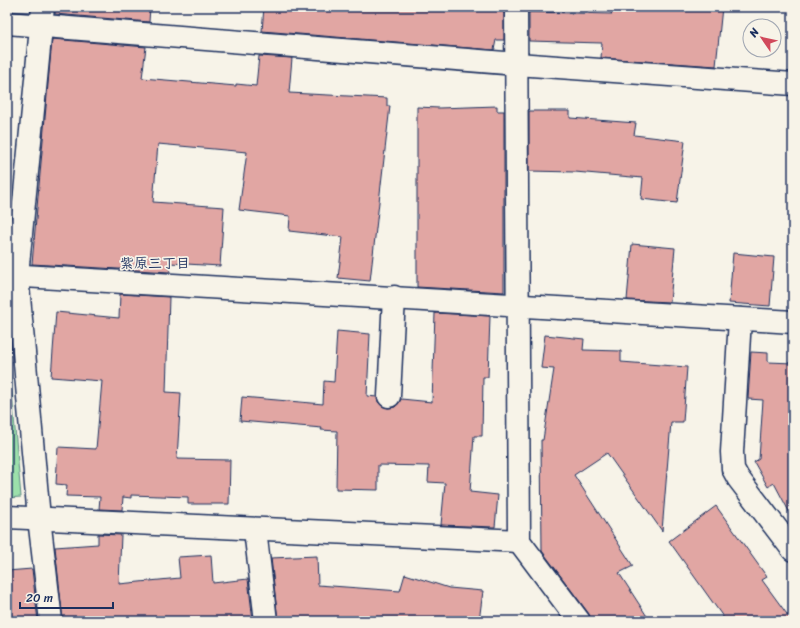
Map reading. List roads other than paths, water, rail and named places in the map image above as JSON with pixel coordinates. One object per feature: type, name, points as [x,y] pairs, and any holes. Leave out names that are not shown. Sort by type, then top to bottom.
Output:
[{"type":"street","points":[[516,7],[519,541],[579,621]]},
{"type":"street","points":[[42,17],[12,275],[38,518],[51,621]]},
{"type":"street","points":[[7,24],[42,17],[517,64],[793,84]]},
{"type":"street","points":[[12,275],[793,322]]},
{"type":"street","points":[[389,396],[394,297]]},
{"type":"street","points":[[740,319],[732,452],[733,469],[738,478],[793,550]]},
{"type":"street","points":[[7,517],[255,530],[519,541]]},
{"type":"street","points":[[255,530],[266,621]]},
{"type":"district","name":"紫原三丁目","points":[[155,263]]}]
